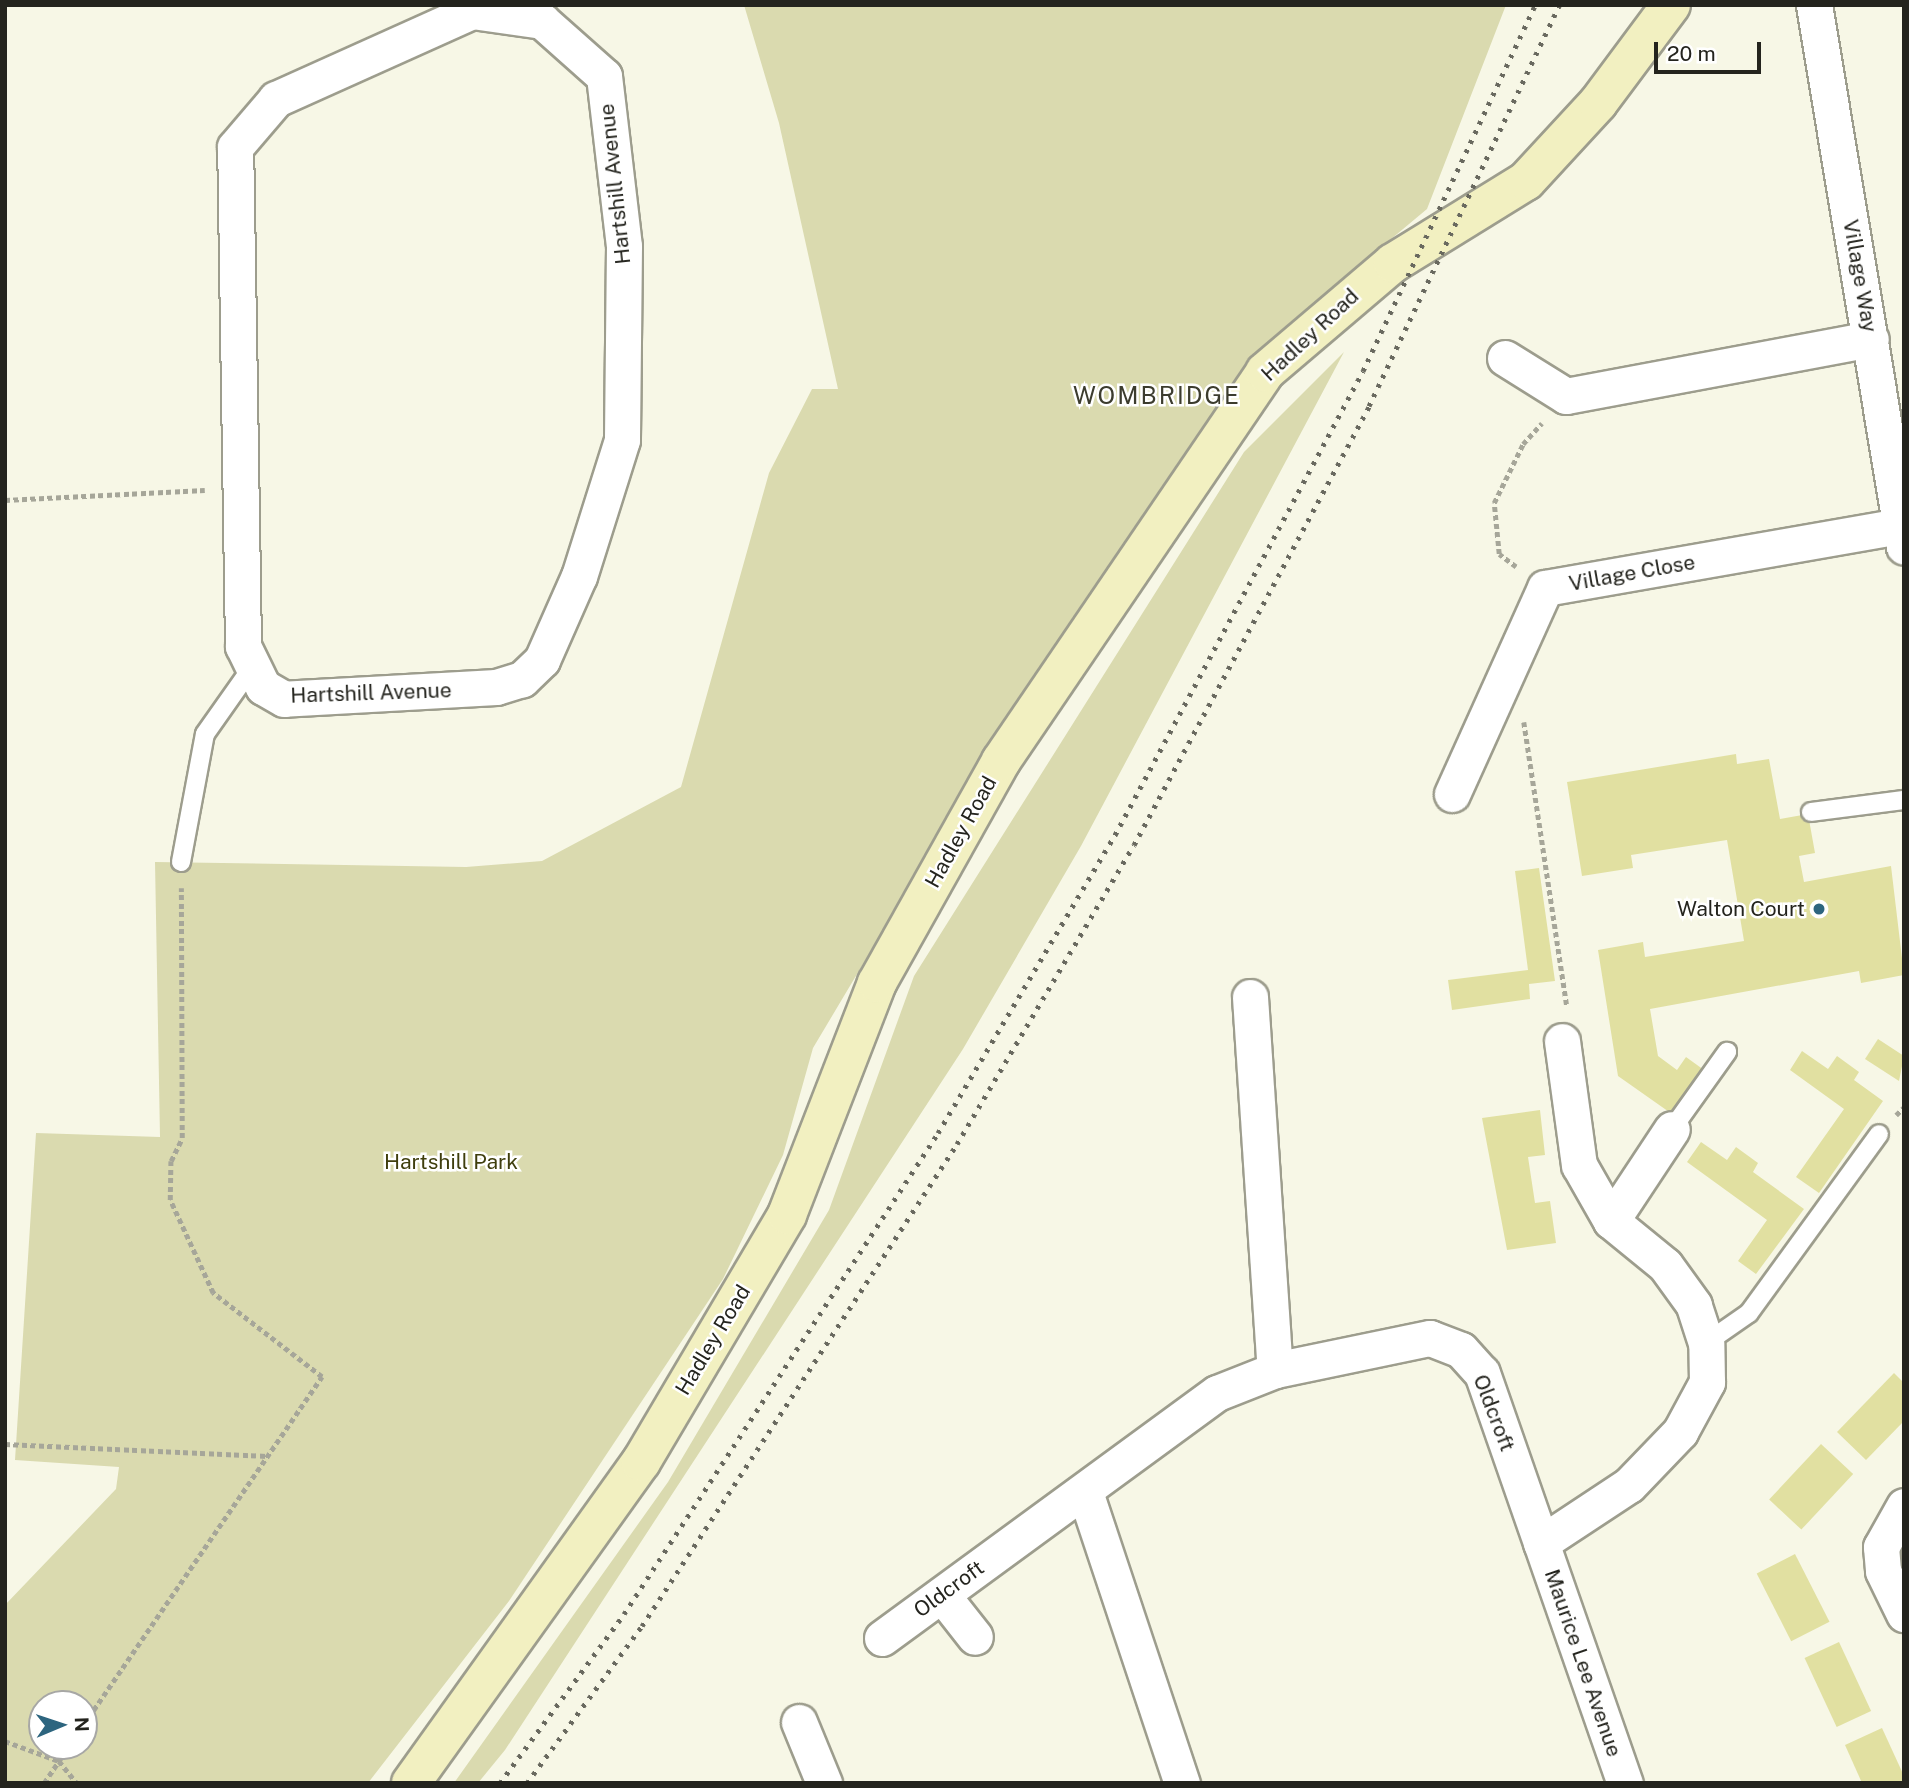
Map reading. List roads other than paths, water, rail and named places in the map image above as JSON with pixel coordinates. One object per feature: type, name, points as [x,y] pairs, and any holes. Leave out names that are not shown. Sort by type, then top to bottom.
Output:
[{"type":"street","name":"Hadley Road","points":[[411,1783],[641,1462],[787,1215],[877,983],[1001,761],[1265,372],[1393,263],[1526,181],[1598,103],[1671,5]]},
{"type":"street","name":"Village Way","points":[[1814,5],[1883,349],[1902,537]]},
{"type":"street","name":"Hartshill Avenue","points":[[471,8],[542,21],[604,76],[624,246],[622,440],[579,576],[542,660],[509,683],[284,699],[263,687],[243,646],[235,147],[276,99],[471,8]]},
{"type":"street","points":[[1505,358],[1566,396],[1883,349]]},
{"type":"street","name":"Village Close","points":[[1452,794],[1545,588],[1902,537]]},
{"type":"street","points":[[1250,998],[1275,1370]]},
{"type":"street","points":[[1541,1543],[1629,1485],[1680,1432],[1707,1382],[1706,1343],[1694,1305],[1665,1265],[1611,1221],[1579,1165],[1562,1041]]},
{"type":"street","points":[[1611,1221],[1672,1129]]},
{"type":"street","name":"Oldcroft","points":[[882,1638],[1085,1492],[1217,1392],[1275,1370],[1430,1338],[1461,1350],[1482,1373],[1541,1543]]},
{"type":"street","points":[[1085,1492],[1182,1783]]},
{"type":"street","points":[[1904,1506],[1881,1547],[1883,1572],[1904,1614]]},
{"type":"street","name":"Maurice Lee Avenue","points":[[1541,1543],[1625,1783]]},
{"type":"street","points":[[942,1595],[975,1637]]},
{"type":"street","points":[[799,1722],[824,1783]]},
{"type":"lane","points":[[181,862],[205,734],[253,666]]},
{"type":"lane","points":[[1811,812],[1904,800]]},
{"type":"lane","points":[[1672,1129],[1727,1052]]},
{"type":"lane","points":[[1706,1343],[1757,1303],[1879,1134]]},
{"type":"railway","points":[[500,1783],[624,1614],[938,1133],[1115,835],[1363,371],[1535,5]]},
{"type":"railway","points":[[527,1783],[642,1626],[957,1144],[1134,845],[1369,406],[1559,5]]},
{"type":"place","name":"Walton Court","points":[[1819,909]]},
{"type":"district","name":"WOMBRIDGE","points":[[1157,396]]},
{"type":"park label","name":"Hartshill Park","points":[[451,1162]]}]
